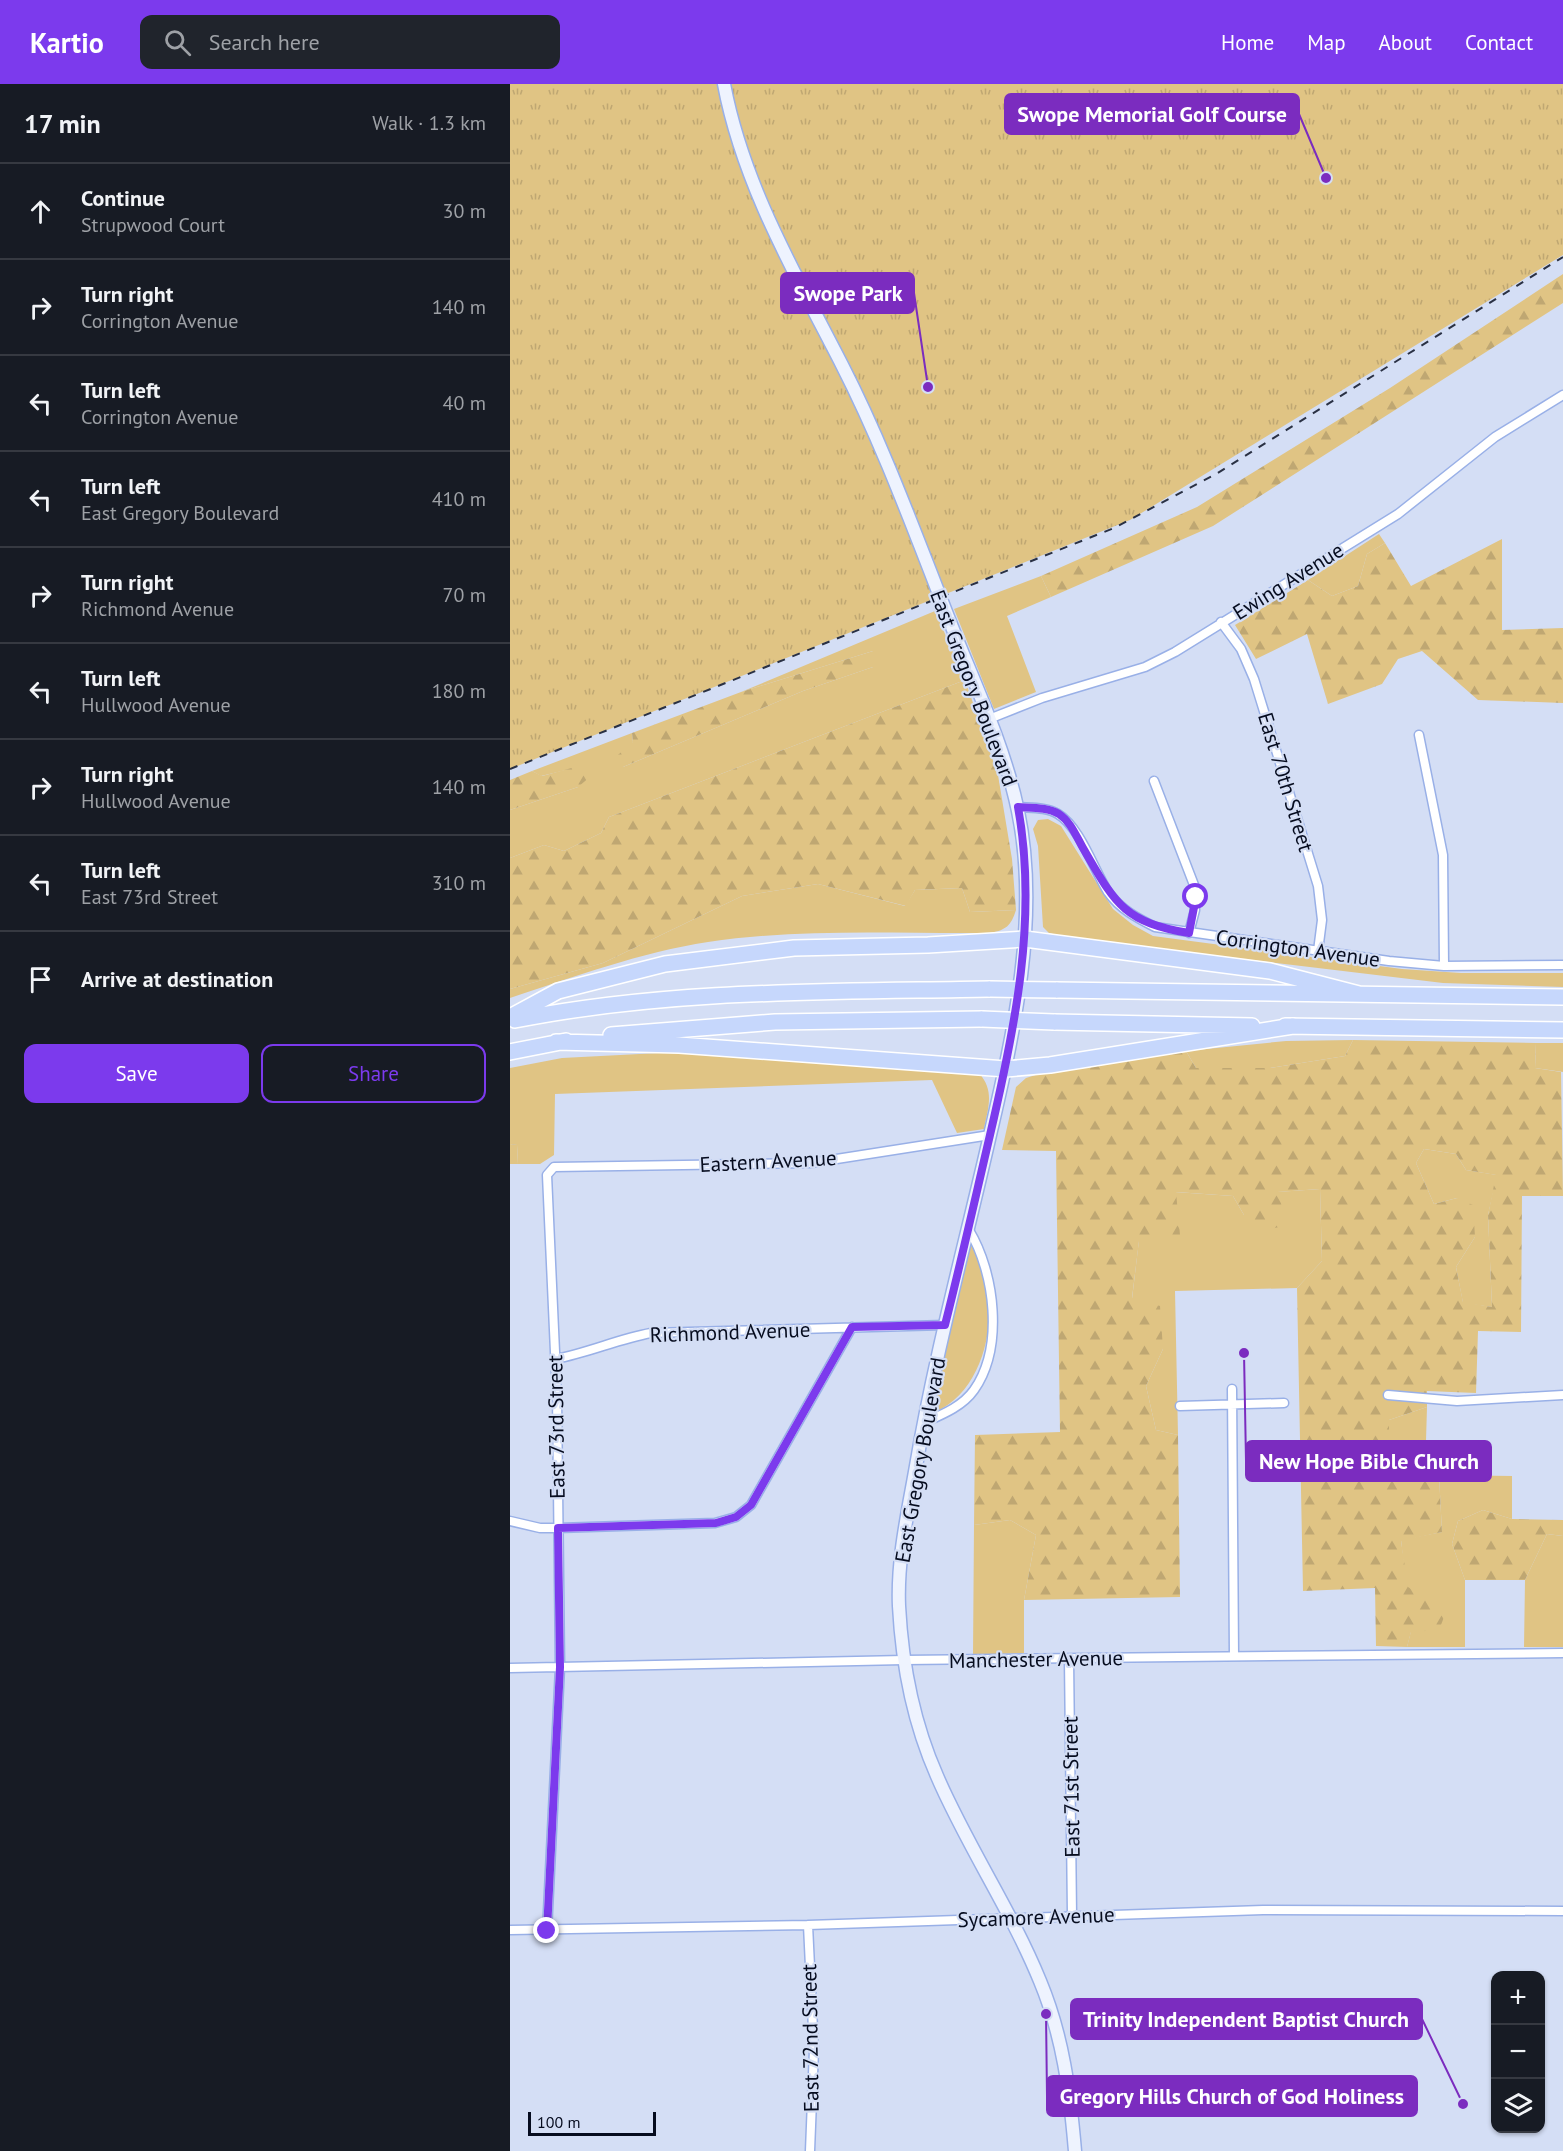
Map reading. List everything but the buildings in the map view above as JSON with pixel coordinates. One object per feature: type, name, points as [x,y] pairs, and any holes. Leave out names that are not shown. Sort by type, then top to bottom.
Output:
[{"type":"highway","points":[[510,1019],[558,991],[665,964],[794,948],[928,945],[1025,939],[1270,971],[1359,994]]},
{"type":"highway","points":[[510,1019],[558,1011],[707,994],[990,989],[1563,997]]},
{"type":"highway","points":[[510,1052],[556,1042],[723,1024],[982,1019],[1563,1030]]},
{"type":"highway","points":[[556,1042],[679,1045],[1006,1069],[1050,1065],[1293,1026]]},
{"type":"main road","name":"East Gregory Boulevard","points":[[724,84],[731,120],[770,223],[869,422],[989,719],[1008,770],[1018,807],[1026,868],[1025,939],[1006,1069],[923,1423],[901,1550],[899,1603],[904,1660],[917,1720],[936,1775],[1040,1980],[1059,2035],[1068,2080],[1075,2151]]},
{"type":"street","name":"Ewing Avenue","points":[[989,719],[1042,698],[1145,667],[1175,652],[1398,514],[1495,437],[1563,395]]},
{"type":"street","name":"East 70th Street","points":[[1221,622],[1240,649],[1254,679],[1318,886],[1322,920],[1318,951]]},
{"type":"street","points":[[1419,735],[1443,855],[1444,966]]},
{"type":"street","points":[[1154,781],[1194,885],[1195,910],[1189,933]]},
{"type":"street","name":"Corrington Avenue","points":[[1018,807],[1047,809],[1065,819],[1108,892],[1130,915],[1155,927],[1318,951],[1444,966],[1563,965]]},
{"type":"street","name":"Eastern Avenue","points":[[547,1175],[554,1167],[811,1163],[990,1135]]},
{"type":"street","name":"East 73rd Street","points":[[547,1175],[555,1359],[560,1667],[547,1931]]},
{"type":"street","points":[[923,1423],[954,1408],[974,1391],[988,1356],[992,1287],[979,1247],[969,1230]]},
{"type":"street","name":"Richmond Avenue","points":[[555,1359],[580,1355],[625,1338],[651,1333],[945,1325]]},
{"type":"street","points":[[510,1521],[540,1528],[558,1528],[716,1523],[736,1517],[751,1505],[852,1327]]},
{"type":"street","points":[[1232,1389],[1234,1656]]},
{"type":"street","points":[[1388,1395],[1457,1401],[1563,1395]]},
{"type":"street","points":[[1180,1406],[1284,1403]]},
{"type":"street","name":"Manchester Avenue","points":[[510,1668],[904,1660],[1563,1653]]},
{"type":"street","name":"East 71st Street","points":[[1070,1659],[1072,1915]]},
{"type":"street","name":"Sycamore Avenue","points":[[510,1930],[808,1925],[1263,1910],[1563,1911]]},
{"type":"street","name":"East 72nd Street","points":[[808,1925],[814,2050],[810,2151]]},
{"type":"green space","points":[[510,84],[1563,84],[1563,255],[1130,520],[510,769]]},
{"type":"green space","points":[[1563,274],[1563,303],[1213,526],[1051,597],[1041,576],[1197,507],[1390,388]]},
{"type":"green space","points":[[1379,534],[1385,543],[1367,554],[1358,586],[1332,596],[1308,580]]},
{"type":"green space","points":[[1502,539],[1502,630],[1563,628],[1563,703],[1478,700],[1422,651],[1398,659],[1382,684],[1328,704],[1307,634],[1256,659],[1235,625],[1308,580],[1332,596],[1358,586],[1367,554],[1385,543],[1411,586]]},
{"type":"green space","points":[[1041,576],[1051,597],[1007,616],[1036,692],[994,709],[954,609]]},
{"type":"green space","points":[[935,611],[965,680],[609,817],[601,833],[564,851],[544,845],[510,858],[510,810],[578,787],[579,767],[541,776],[532,771],[632,733],[633,742],[623,767],[803,691],[873,667],[873,651],[741,692]]},
{"type":"green space","points":[[873,651],[873,667],[803,691],[623,767],[612,760],[633,742],[632,733],[741,692]]},
{"type":"green space","points":[[965,680],[998,775],[1012,859],[1016,910],[970,912],[962,888],[915,890],[906,906],[818,884],[742,896],[603,963],[510,989],[510,858],[544,845],[564,851],[601,833],[609,817]]},
{"type":"green space","points":[[579,766],[591,776],[578,787],[510,810],[510,780],[532,771],[542,776]]},
{"type":"green space","points":[[1048,819],[1061,826],[1113,909],[1133,925],[1153,936],[1402,969],[1461,973],[1563,973],[1563,987],[1443,983],[1068,938],[1049,933],[1043,927],[1038,846],[1033,829],[1038,820]]},
{"type":"green space","points":[[818,884],[905,906],[915,890],[962,888],[970,912],[1016,910],[1007,926],[990,933],[813,933],[743,938],[683,946],[583,974],[510,998],[510,989],[603,963],[742,896]]},
{"type":"green space","points":[[1353,1040],[1345,1056],[1270,1068],[1196,1068],[1186,1051],[1286,1041]]},
{"type":"green space","points":[[1353,1040],[1536,1043],[1535,1068],[1561,1072],[1563,1196],[1522,1196],[1521,1332],[1478,1331],[1476,1393],[1427,1391],[1427,1407],[1389,1420],[1389,1465],[1425,1475],[1439,1475],[1442,1532],[1401,1541],[1408,1587],[1446,1612],[1439,1630],[1411,1632],[1407,1647],[1376,1646],[1375,1588],[1303,1591],[1297,1288],[1322,1261],[1320,1189],[1278,1192],[1287,1225],[1267,1230],[1244,1215],[1233,1196],[1176,1192],[1180,1235],[1139,1241],[1132,1298],[1160,1306],[1163,1349],[1146,1386],[1156,1430],[1178,1435],[1180,1597],[1024,1600],[1036,1535],[1010,1520],[974,1525],[975,1435],[1060,1432],[1056,1151],[1002,1150],[1016,1087],[1026,1078],[1042,1073],[1186,1051],[1196,1068],[1270,1068],[1345,1056]],"holes":[[[1424,1149],[1456,1154],[1466,1170],[1496,1175],[1488,1215],[1492,1307],[1463,1302],[1456,1267],[1475,1237],[1473,1205],[1457,1198],[1434,1204],[1416,1163]]]},
{"type":"green space","points":[[1536,1043],[1563,1043],[1563,1072],[1535,1068]]},
{"type":"green space","points":[[698,1051],[979,1073],[989,1093],[984,1129],[957,1133],[932,1080],[555,1094],[554,1155],[540,1164],[518,1164],[517,1145],[510,1144],[510,1068],[562,1058]]},
{"type":"green space","points":[[510,1144],[517,1145],[518,1164],[510,1164]]},
{"type":"green space","points":[[1424,1149],[1456,1154],[1466,1170],[1497,1175],[1488,1215],[1492,1307],[1463,1303],[1456,1267],[1475,1237],[1457,1198],[1434,1204],[1416,1163]]},
{"type":"green space","points":[[1320,1189],[1322,1261],[1297,1288],[1175,1291],[1178,1435],[1156,1430],[1146,1386],[1163,1349],[1132,1299],[1139,1240],[1175,1192],[1233,1196],[1244,1215],[1277,1192]]},
{"type":"green space","points":[[972,1245],[984,1271],[989,1294],[988,1334],[983,1354],[965,1389],[935,1412],[932,1408],[968,1249]]},
{"type":"green space","points":[[1427,1407],[1425,1475],[1389,1465],[1389,1420]]},
{"type":"green space","points":[[1439,1475],[1512,1476],[1512,1519],[1483,1510],[1458,1521],[1452,1544],[1465,1580],[1465,1647],[1407,1647],[1411,1631],[1401,1540],[1442,1532]]},
{"type":"green space","points":[[1483,1510],[1512,1519],[1563,1520],[1563,1536],[1547,1534],[1525,1580],[1465,1580],[1452,1544],[1458,1521]]},
{"type":"green space","points":[[1010,1520],[1036,1535],[1024,1600],[1024,1653],[973,1655],[974,1525]]},
{"type":"green space","points":[[1547,1534],[1563,1536],[1563,1647],[1524,1647],[1525,1580]]},
{"type":"railway","points":[[510,769],[1114,528],[1216,474],[1563,257]]},
{"type":"place","name":"Swope Memorial Golf Course","points":[[1326,178]]},
{"type":"place","name":"Swope Park","points":[[928,387]]},
{"type":"place","name":"New Hope Bible Church","points":[[1244,1353]]},
{"type":"place","name":"Gregory Hills Church of God Holiness","points":[[1046,2014]]},
{"type":"place","name":"Trinity Independent Baptist Church","points":[[1463,2104]]},
{"type":"route","points":[[547,1931],[560,1667],[558,1528],[716,1523],[736,1517],[751,1505],[852,1327],[945,1325],[1004,1080],[1025,939],[1028,904],[1024,840],[1018,807],[1047,809],[1065,819],[1108,892],[1130,915],[1155,927],[1189,933],[1196,897]]}]
